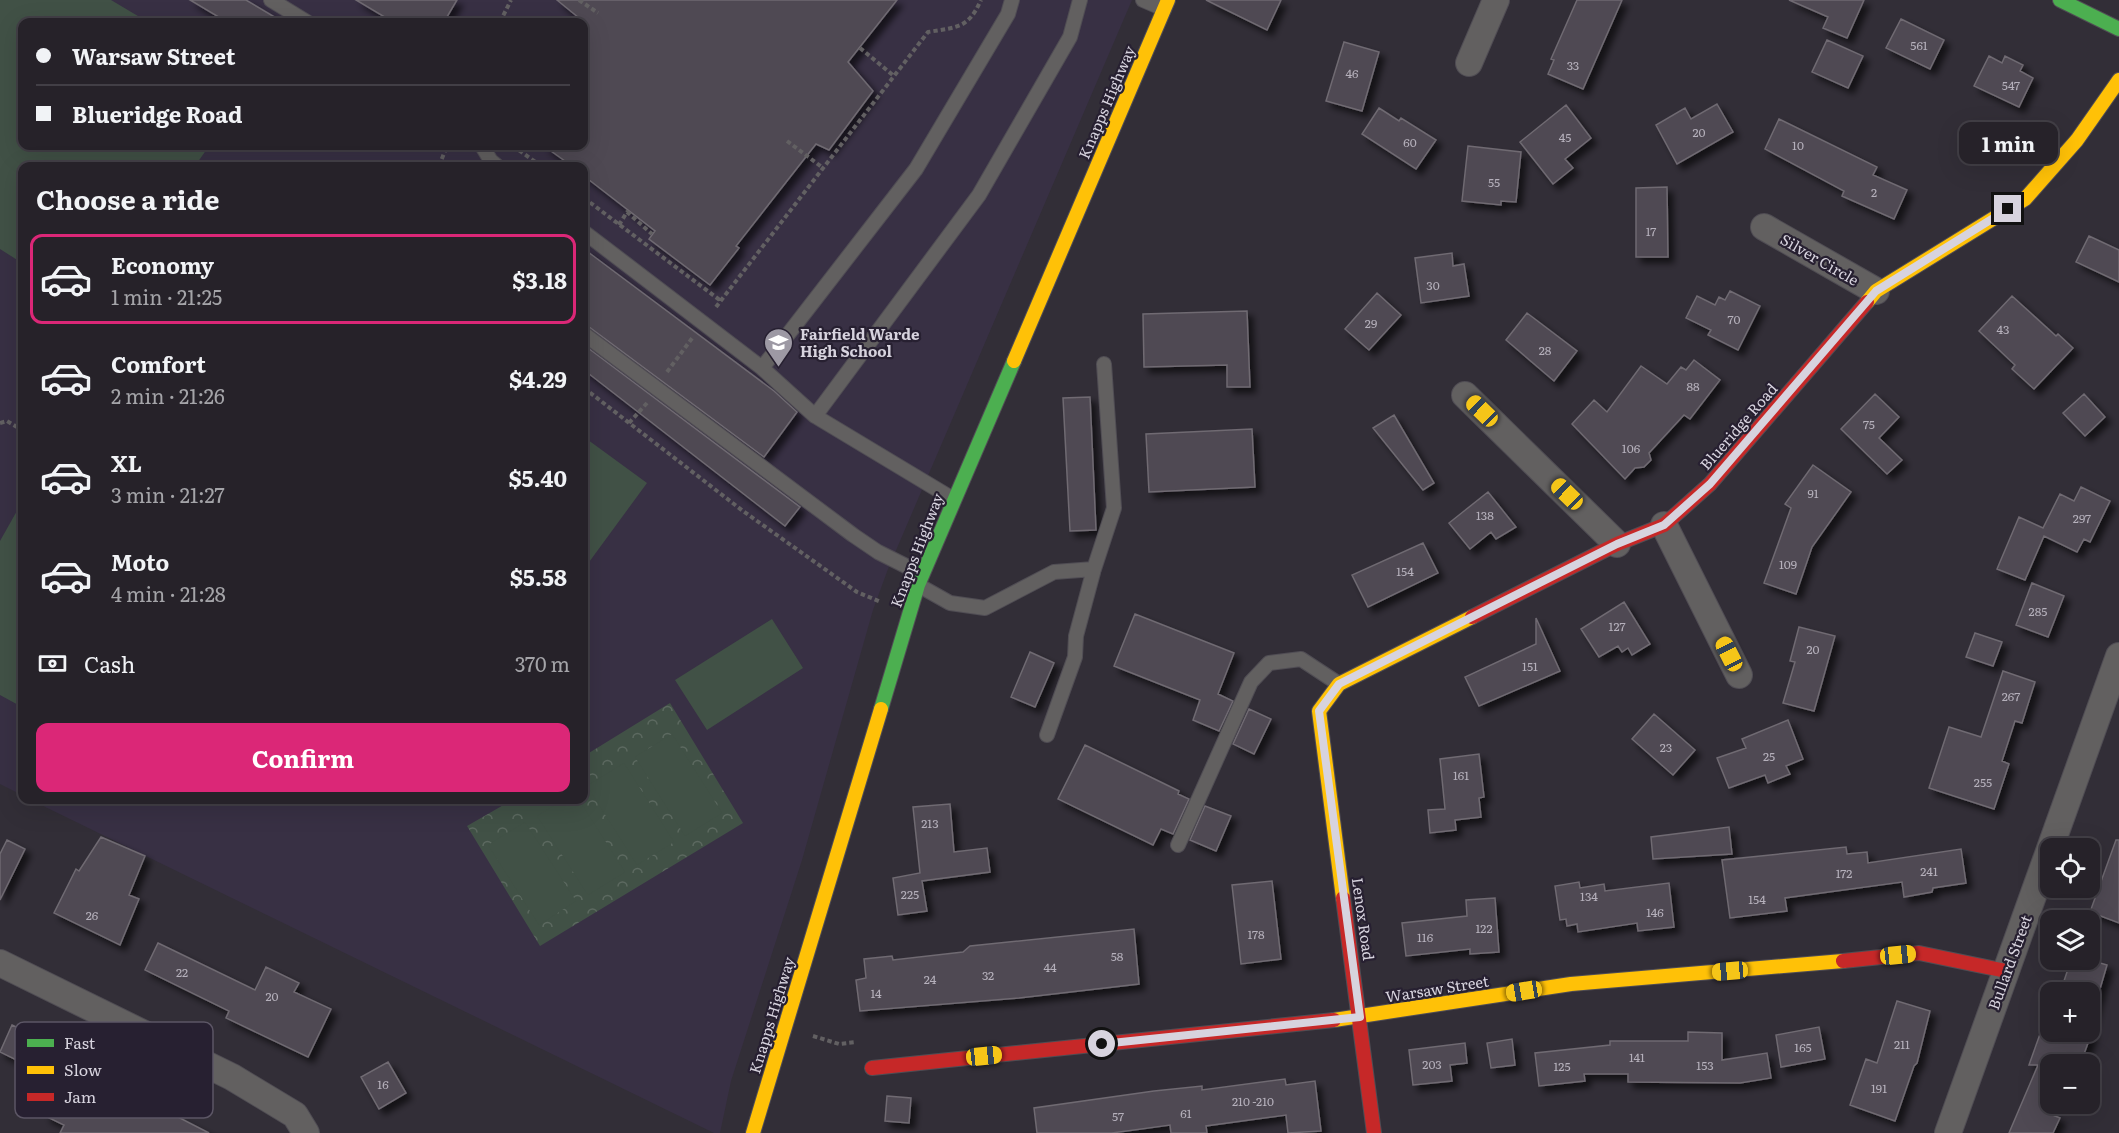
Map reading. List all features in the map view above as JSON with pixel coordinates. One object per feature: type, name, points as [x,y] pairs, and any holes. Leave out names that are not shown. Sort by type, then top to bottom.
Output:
[{"type":"street","points":[[1469,63],[1496,0]]},
{"type":"street","points":[[2060,0],[2119,28]]},
{"type":"street","name":"Knapps Highway","points":[[753,1133],[755,1119],[920,580],[953,498],[1166,5]]},
{"type":"street","name":"Blueridge Road","points":[[1319,711],[1339,684],[1617,544],[1664,525],[1710,484],[1876,291],[2025,199],[2077,140],[2119,80]]},
{"type":"street","name":"Silver Circle","points":[[1764,227],[1876,291]]},
{"type":"street","points":[[1465,395],[1617,544]]},
{"type":"street","points":[[1664,525],[1740,675]]},
{"type":"street","name":"Bullard Street","points":[[1948,1133],[2119,656]]},
{"type":"street","name":"Lenox Road","points":[[1319,711],[1374,1133]]},
{"type":"street","name":"Warsaw Street","points":[[872,1068],[1360,1017],[1571,984],[1786,967],[1918,953],[2006,971]]},
{"type":"street","points":[[0,963],[120,1022]]},
{"type":"street","points":[[213,1068],[295,1115],[306,1133]]},
{"type":"lane","points":[[271,0],[300,18]]},
{"type":"lane","points":[[762,368],[916,169],[1008,14],[1012,0]]},
{"type":"lane","points":[[815,416],[980,195],[1070,37],[1080,0]]},
{"type":"lane","points":[[1143,0],[1166,5]]},
{"type":"lane","points":[[588,235],[762,368],[815,416],[953,498]]},
{"type":"lane","points":[[588,337],[854,535],[950,603],[985,608],[1054,572],[1094,569]]},
{"type":"lane","points":[[1047,735],[1075,657],[1076,636],[1094,569],[1114,508],[1104,364]]},
{"type":"lane","points":[[1178,845],[1251,682],[1269,663],[1301,659],[1339,684]]},
{"type":"path","points":[[502,18],[511,0]]},
{"type":"path","points":[[579,0],[598,14]]},
{"type":"path","points":[[630,423],[928,32],[960,27],[971,20],[981,0]]},
{"type":"path","points":[[860,48],[894,76]]},
{"type":"path","points":[[787,141],[823,168]]},
{"type":"path","points":[[519,150],[535,162]]},
{"type":"path","points":[[588,201],[721,301]]},
{"type":"path","points":[[619,225],[627,212],[652,234]]},
{"type":"path","points":[[588,391],[743,511],[857,592],[880,602]]},
{"type":"path","points":[[0,423],[7,421],[18,428]]},
{"type":"path","points":[[813,1036],[839,1044],[867,1041]]},
{"type":"shaded area","name":"Fairfield Warde High School","points":[[0,0],[1132,0],[888,569],[873,610],[802,860],[731,1081],[720,1133],[714,1133],[39,804],[588,804],[588,162],[18,162],[18,793],[0,784]]},
{"type":"green space","points":[[0,0],[111,0],[141,18],[18,18],[18,150],[206,150],[198,162],[18,162],[18,260],[0,249]]},
{"type":"green space","points":[[588,440],[647,483],[588,564]]},
{"type":"green space","points":[[18,509],[18,705],[0,695],[0,541]]},
{"type":"green space","points":[[772,619],[803,668],[707,730],[675,680]]},
{"type":"green space","points":[[670,703],[743,823],[540,946],[467,826],[505,804],[588,804],[588,754]]},
{"type":"green space","points":[[672,734],[722,813],[685,836],[635,757]]},
{"type":"green space","points":[[624,763],[674,842],[637,865],[588,785]]},
{"type":"green space","points":[[556,804],[582,804],[625,872],[588,895],[537,816]]},
{"type":"green space","points":[[525,822],[576,901],[539,925],[488,845]]},
{"type":"building","points":[[190,0],[246,0],[276,18],[220,18]]},
{"type":"building","points":[[356,0],[457,0],[446,18],[386,18]]},
{"type":"building","points":[[557,0],[897,0],[848,62],[873,91],[829,150],[816,144],[736,246],[739,248],[710,285],[649,239],[655,231],[588,179],[588,162],[566,162],[550,150],[588,150],[588,18],[579,18]]},
{"type":"building","points":[[1206,0],[1281,0],[1267,30]]},
{"type":"building","points":[[1577,0],[1622,0],[1583,89],[1548,74],[1554,60],[1551,59]]},
{"type":"building","points":[[1789,0],[1864,0],[1847,38],[1823,28],[1828,17]]},
{"type":"building","points":[[1901,19],[1944,40],[1930,69],[1886,48]]},
{"type":"building","points":[[1827,40],[1863,56],[1848,88],[1812,72]]},
{"type":"building","points":[[1344,42],[1379,52],[1362,111],[1326,101]]},
{"type":"building","points":[[1989,56],[2002,63],[2005,56],[2023,65],[2020,71],[2033,78],[2019,107],[1974,86]]},
{"type":"building","points":[[1717,104],[1733,132],[1677,164],[1656,125],[1685,108],[1691,119]]},
{"type":"building","points":[[1566,105],[1591,138],[1565,159],[1573,168],[1553,184],[1520,142]]},
{"type":"building","points":[[1379,108],[1399,121],[1401,118],[1436,140],[1416,169],[1362,134]]},
{"type":"building","points":[[1779,119],[1877,167],[1873,175],[1907,190],[1894,219],[1842,196],[1844,191],[1765,149]]},
{"type":"building","points":[[1468,146],[1521,152],[1516,202],[1501,201],[1501,205],[1462,201]]},
{"type":"building","points":[[1667,187],[1668,257],[1636,257],[1636,188]]},
{"type":"building","points":[[2089,236],[2119,250],[2119,282],[2076,262]]},
{"type":"building","points":[[588,252],[774,391],[797,412],[764,457],[589,327]]},
{"type":"building","points":[[1452,253],[1453,266],[1464,264],[1469,296],[1421,303],[1415,258]]},
{"type":"building","points":[[1730,291],[1760,306],[1738,350],[1708,335],[1711,330],[1686,318],[1697,296],[1715,305],[1719,297],[1725,300]]},
{"type":"building","points":[[1377,293],[1401,315],[1369,350],[1345,329]]},
{"type":"building","points":[[2012,296],[2056,336],[2058,334],[2073,348],[2034,389],[2012,369],[2015,365],[1979,331]]},
{"type":"building","points":[[1247,311],[1250,387],[1227,387],[1227,365],[1144,367],[1143,314]]},
{"type":"building","points":[[1527,313],[1577,351],[1554,381],[1506,340]]},
{"type":"building","points":[[588,348],[800,507],[785,526],[588,373]]},
{"type":"building","points":[[1694,360],[1720,380],[1690,419],[1684,415],[1649,453],[1651,460],[1644,467],[1635,468],[1625,479],[1572,424],[1594,400],[1607,412],[1641,366],[1667,384],[1681,367],[1686,370]]},
{"type":"building","points":[[1875,394],[1899,417],[1879,438],[1902,460],[1887,474],[1841,429]]},
{"type":"building","points":[[2084,394],[2105,417],[2085,436],[2063,413]]},
{"type":"building","points":[[1090,397],[1096,530],[1070,531],[1063,398]]},
{"type":"building","points":[[1394,415],[1434,483],[1423,490],[1373,428]]},
{"type":"building","points":[[1252,429],[1255,487],[1149,492],[1146,434]]},
{"type":"building","points":[[1813,465],[1851,492],[1812,547],[1796,594],[1764,583],[1791,508],[1785,504]]},
{"type":"building","points":[[2081,487],[2110,501],[2090,542],[2084,539],[2077,552],[2044,536],[2025,580],[1997,569],[2019,517],[2043,528],[2060,494],[2074,501]]},
{"type":"building","points":[[1488,492],[1516,527],[1496,539],[1491,532],[1470,549],[1449,523]]},
{"type":"building","points":[[1423,543],[1438,573],[1368,607],[1352,575]]},
{"type":"building","points":[[2032,583],[2064,596],[2048,637],[2016,625]]},
{"type":"building","points":[[1624,602],[1650,644],[1632,655],[1628,648],[1622,652],[1618,646],[1599,657],[1581,629]]},
{"type":"building","points":[[1135,614],[1234,653],[1218,694],[1233,701],[1219,731],[1193,720],[1200,700],[1114,666]]},
{"type":"building","points":[[1536,618],[1560,671],[1479,706],[1465,677],[1536,644]]},
{"type":"building","points":[[1799,627],[1835,636],[1814,711],[1783,703],[1795,662],[1790,661]]},
{"type":"building","points":[[1975,633],[2002,642],[1993,666],[1966,657]]},
{"type":"building","points":[[1030,652],[1054,663],[1035,707],[1011,697]]},
{"type":"building","points":[[2003,671],[2035,682],[2022,723],[2015,721],[2002,761],[2009,764],[1994,809],[1929,788],[1949,727],[1981,737]]},
{"type":"building","points":[[1249,709],[1271,719],[1254,754],[1233,744]]},
{"type":"building","points":[[1654,714],[1695,750],[1673,775],[1632,739]]},
{"type":"building","points":[[1788,720],[1803,759],[1786,766],[1790,774],[1768,783],[1765,775],[1729,788],[1717,758],[1746,748],[1742,739]]},
{"type":"building","points":[[1085,745],[1179,791],[1178,794],[1189,799],[1173,834],[1161,829],[1153,845],[1058,799]]},
{"type":"building","points":[[1479,754],[1484,797],[1479,798],[1481,817],[1455,820],[1456,830],[1430,833],[1428,810],[1445,809],[1440,759]]},
{"type":"building","points":[[950,804],[954,852],[987,848],[990,872],[922,881],[927,911],[898,915],[893,878],[920,873],[913,807]]},
{"type":"building","points":[[1205,806],[1231,816],[1216,851],[1190,840]]},
{"type":"building","points":[[1729,827],[1732,854],[1653,859],[1651,837]]},
{"type":"building","points":[[101,837],[145,856],[129,895],[139,899],[120,945],[54,913],[76,869],[79,871]]},
{"type":"building","points":[[7,840],[25,849],[0,900],[0,854]]},
{"type":"building","points":[[2116,840],[2119,840],[2119,923],[2100,916],[2100,910],[2091,910],[2095,898],[2100,898],[2100,884]]},
{"type":"building","points":[[1846,847],[1847,854],[1867,852],[1868,863],[1961,849],[1966,883],[1933,888],[1932,892],[1904,897],[1902,882],[1785,898],[1787,911],[1730,918],[1722,860]]},
{"type":"building","points":[[1272,881],[1281,959],[1241,964],[1232,885]]},
{"type":"building","points":[[1579,882],[1580,888],[1604,884],[1605,891],[1669,883],[1674,927],[1638,931],[1637,923],[1578,932],[1577,924],[1567,926],[1566,919],[1560,920],[1555,886]]},
{"type":"building","points":[[1495,898],[1499,952],[1470,954],[1470,949],[1406,956],[1402,923],[1467,916],[1466,900]]},
{"type":"building","points":[[1134,929],[1139,984],[1019,998],[860,1011],[856,980],[866,978],[864,959],[892,956],[893,960],[963,952],[970,946]]},
{"type":"building","points":[[158,943],[255,990],[266,967],[299,983],[294,992],[331,1009],[308,1057],[226,1018],[229,1011],[145,970]]},
{"type":"building","points":[[2100,963],[2107,965],[2100,989],[2100,982],[2064,982],[2068,970],[2100,970]]},
{"type":"building","points":[[1897,1001],[1930,1011],[1917,1063],[1895,1121],[1850,1105],[1866,1059],[1877,1063]]},
{"type":"building","points":[[12,1025],[15,1026],[15,1059],[0,1052]]},
{"type":"building","points":[[1819,1027],[1825,1059],[1781,1067],[1776,1035]]},
{"type":"building","points":[[1688,1032],[1722,1033],[1722,1060],[1767,1053],[1771,1078],[1740,1083],[1628,1082],[1628,1074],[1584,1074],[1585,1081],[1539,1086],[1535,1053],[1610,1045],[1610,1041],[1688,1041]]},
{"type":"building","points":[[2040,1034],[2040,1042],[2088,1042],[2084,1054],[2040,1054],[2040,1114],[2050,1114],[2060,1118],[2053,1133],[2009,1133],[2038,1065],[2029,1065]]},
{"type":"building","points":[[1512,1039],[1515,1065],[1491,1068],[1487,1043]]},
{"type":"building","points":[[1465,1043],[1467,1063],[1450,1065],[1452,1081],[1413,1085],[1409,1050]]},
{"type":"building","points":[[388,1062],[406,1093],[379,1109],[361,1077]]},
{"type":"building","points":[[1285,1079],[1286,1085],[1315,1081],[1321,1131],[1288,1133],[1286,1115],[1206,1126],[1207,1133],[1171,1133],[1170,1125],[1112,1133],[1037,1133],[1034,1108],[1154,1091],[1202,1086],[1202,1090]]},
{"type":"building","points":[[887,1096],[911,1098],[909,1123],[885,1121]]},
{"type":"building","points":[[49,1118],[180,1118],[209,1133],[60,1133],[64,1125]]},
{"type":"traffic: fast","points":[[2060,0],[2119,29]]},
{"type":"traffic: fast","points":[[881,709],[918,585],[1014,361]]},
{"type":"traffic: slow","points":[[1014,361],[1168,0]]},
{"type":"traffic: slow","points":[[1867,302],[1876,291],[2025,199],[2077,140],[2119,80]]},
{"type":"traffic: slow","points":[[1343,898],[1319,711],[1339,684],[1472,617]]},
{"type":"traffic: slow","points":[[753,1133],[881,709]]},
{"type":"traffic: slow","points":[[1334,1020],[1571,984],[1843,961]]},
{"type":"traffic: jam","points":[[1472,617],[1617,544],[1664,525],[1710,484],[1867,302]]},
{"type":"traffic: jam","points":[[1343,898],[1374,1133]]},
{"type":"traffic: jam","points":[[1843,961],[1919,953],[2006,971]]},
{"type":"traffic: jam","points":[[872,1068],[1334,1020]]},
{"type":"place","name":"Fairfield Warde High School","points":[[779,368]]},
{"type":"route","points":[[1102,1044],[1360,1017],[1319,711],[1339,684],[1617,544],[1664,525],[1710,484],[1876,291],[1940,249],[2008,209]]}]
